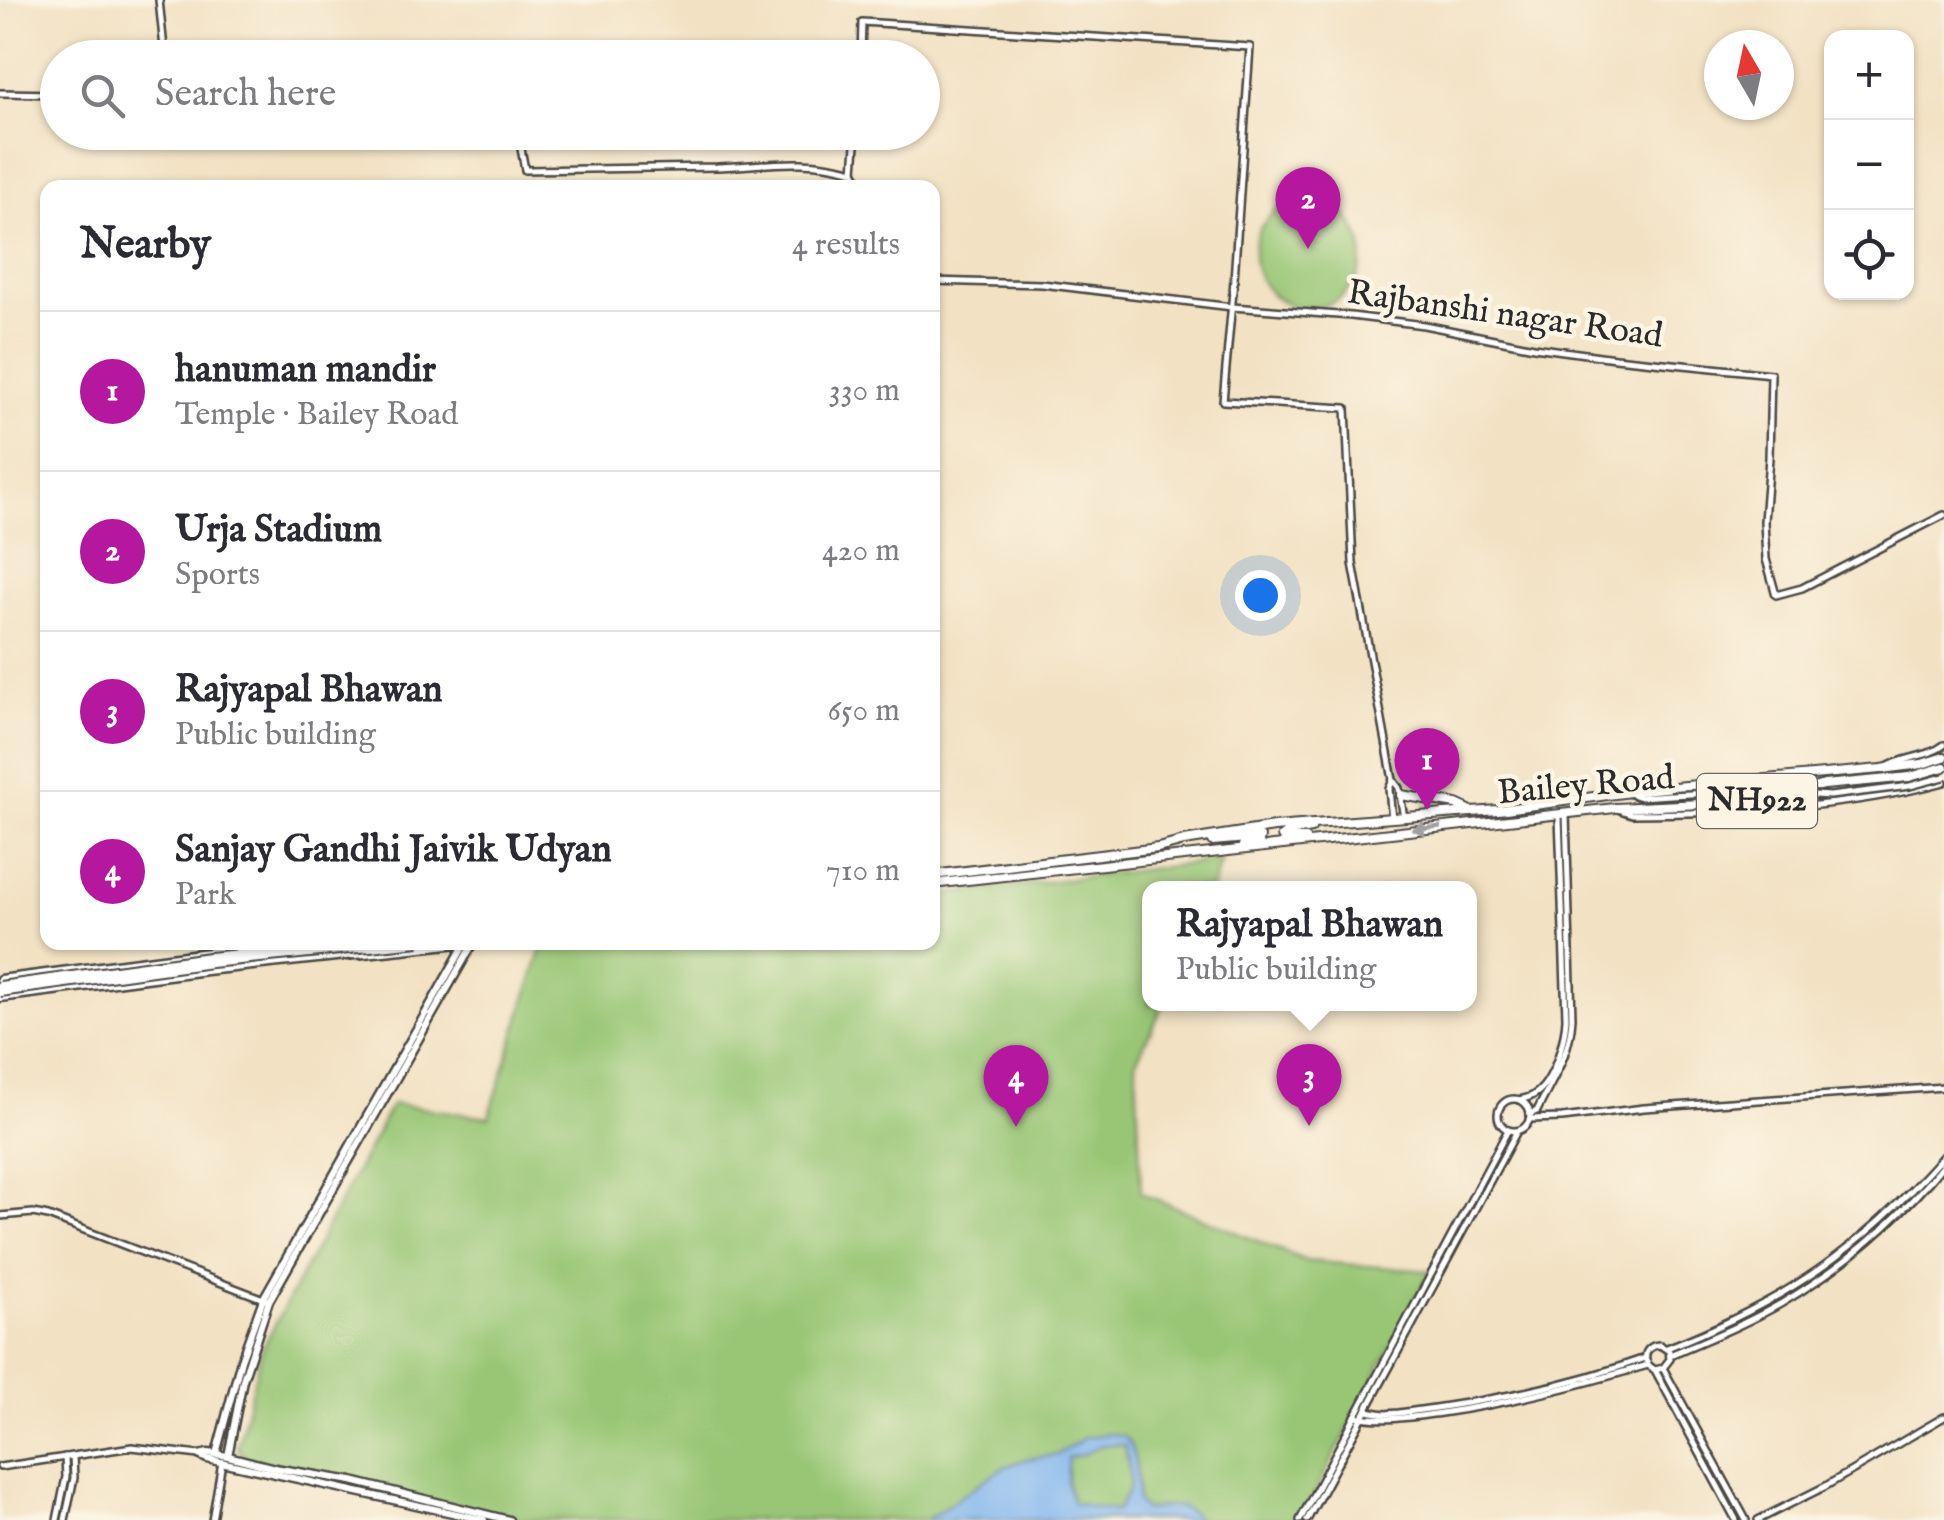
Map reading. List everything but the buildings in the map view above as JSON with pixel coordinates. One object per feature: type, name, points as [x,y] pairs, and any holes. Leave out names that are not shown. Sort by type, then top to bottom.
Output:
[{"type":"highway","name":"Bailey Road","points":[[940,874],[1096,857],[1274,827],[1470,812],[1626,792],[1922,764],[1944,756]]},
{"type":"highway","name":"Bailey Road","points":[[940,883],[1616,808],[1766,801],[1824,785],[1910,777],[1944,767]]},
{"type":"highway","points":[[1400,794],[1456,804],[1470,812]]},
{"type":"highway","points":[[1344,838],[1286,840],[1282,836],[1353,822]]},
{"type":"highway","points":[[1168,846],[1257,835],[1260,838],[1259,842],[1226,852]]},
{"type":"highway","points":[[0,989],[278,950]]},
{"type":"highway","points":[[0,989],[340,950]]},
{"type":"main road","points":[[0,989],[36,976],[231,950]]},
{"type":"main road","points":[[314,950],[315,960]]},
{"type":"main road","points":[[354,956],[355,950]]},
{"type":"main road","points":[[0,989],[38,994],[394,950]]},
{"type":"main road","points":[[346,1161],[462,950]]},
{"type":"main road","points":[[469,950],[266,1300],[208,1455],[508,1520]]},
{"type":"main road","points":[[117,965],[117,983]]},
{"type":"main road","points":[[36,976],[38,994]]},
{"type":"main road","points":[[225,1459],[266,1300]]},
{"type":"street","points":[[159,0],[163,40]]},
{"type":"street","points":[[862,40],[862,22],[1250,46],[1222,402],[1346,408],[1353,562],[1393,780],[1399,788],[1404,818]]},
{"type":"street","points":[[0,93],[40,94]]},
{"type":"street","points":[[521,150],[525,170],[788,161],[854,171]]},
{"type":"street","points":[[856,150],[854,171],[859,180]]},
{"type":"street","name":"Rajbanshi nagar Road","points":[[940,281],[1053,285],[1232,307],[1365,318],[1424,325],[1534,347],[1771,374],[1764,520],[1766,559],[1776,596],[1802,588],[1944,516]]},
{"type":"street","points":[[1884,768],[1944,745]]},
{"type":"street","points":[[1616,808],[1632,814],[1752,810],[1906,792],[1944,779]]},
{"type":"street","points":[[1626,792],[1640,797],[1750,791],[1830,796],[1944,779]]},
{"type":"street","points":[[1392,818],[1389,789],[1393,780]]},
{"type":"street","points":[[1562,815],[1571,1039],[1537,1111],[1524,1128],[1508,1130],[1499,1123],[1498,1110],[1506,1101],[1534,1096],[1542,1088],[1565,1038],[1562,815]]},
{"type":"street","points":[[1530,1116],[1562,1118],[1644,1108],[1944,1087]]},
{"type":"street","points":[[1519,1100],[1530,1116]]},
{"type":"street","points":[[1363,1410],[1508,1130]]},
{"type":"street","points":[[1303,1520],[1517,1131]]},
{"type":"street","points":[[1669,1352],[1747,1314],[1820,1271],[1887,1215],[1944,1155]]},
{"type":"street","points":[[1669,1352],[1740,1325],[1828,1273],[1893,1218],[1944,1164]]},
{"type":"street","points":[[0,1216],[48,1216],[266,1300]]},
{"type":"street","points":[[1646,1362],[1647,1350],[1653,1345],[1669,1352]]},
{"type":"street","points":[[1655,1370],[1669,1363],[1669,1352]]},
{"type":"street","points":[[1363,1410],[1399,1413],[1509,1396],[1646,1362]]},
{"type":"street","points":[[1646,1362],[1655,1370],[1736,1520]]},
{"type":"street","points":[[1359,1417],[1395,1419],[1497,1405],[1646,1362]]},
{"type":"street","points":[[1664,1368],[1746,1520]]},
{"type":"street","points":[[1758,1520],[1824,1487],[1944,1416]]},
{"type":"street","points":[[0,1467],[132,1447],[208,1455]]},
{"type":"street","points":[[57,1520],[69,1457]]},
{"type":"street","points":[[65,1520],[74,1478],[69,1457]]},
{"type":"street","points":[[212,1520],[225,1459]]},
{"type":"green space","points":[[1308,200],[1329,204],[1346,216],[1358,233],[1362,254],[1358,275],[1346,292],[1329,304],[1308,308],[1287,304],[1270,292],[1258,275],[1254,254],[1258,233],[1270,216],[1287,204]]},
{"type":"green space","points":[[1221,860],[1214,881],[1142,881],[1142,1011],[1161,1011],[1136,1061],[1141,1193],[1306,1261],[1430,1271],[1301,1520],[504,1520],[246,1458],[237,1448],[262,1349],[392,1104],[489,1117],[541,950],[940,950],[940,895]]},
{"type":"water","points":[[1108,1434],[1128,1441],[1136,1466],[1137,1501],[1144,1510],[1180,1507],[1198,1520],[926,1520],[1004,1467],[1057,1455],[1086,1437]],"holes":[[[1102,1445],[1125,1445],[1130,1483],[1117,1511],[1073,1503],[1067,1484],[1068,1458]]]},
{"type":"place","name":"Urja Stadium","points":[[1308,249]]},
{"type":"place","name":"hanuman mandir","points":[[1427,810]]},
{"type":"place","name":"Rajyapal Bhawan","points":[[1309,1126]]},
{"type":"place","name":"Sanjay Gandhi Jaivik Udyan","points":[[1016,1127]]}]
